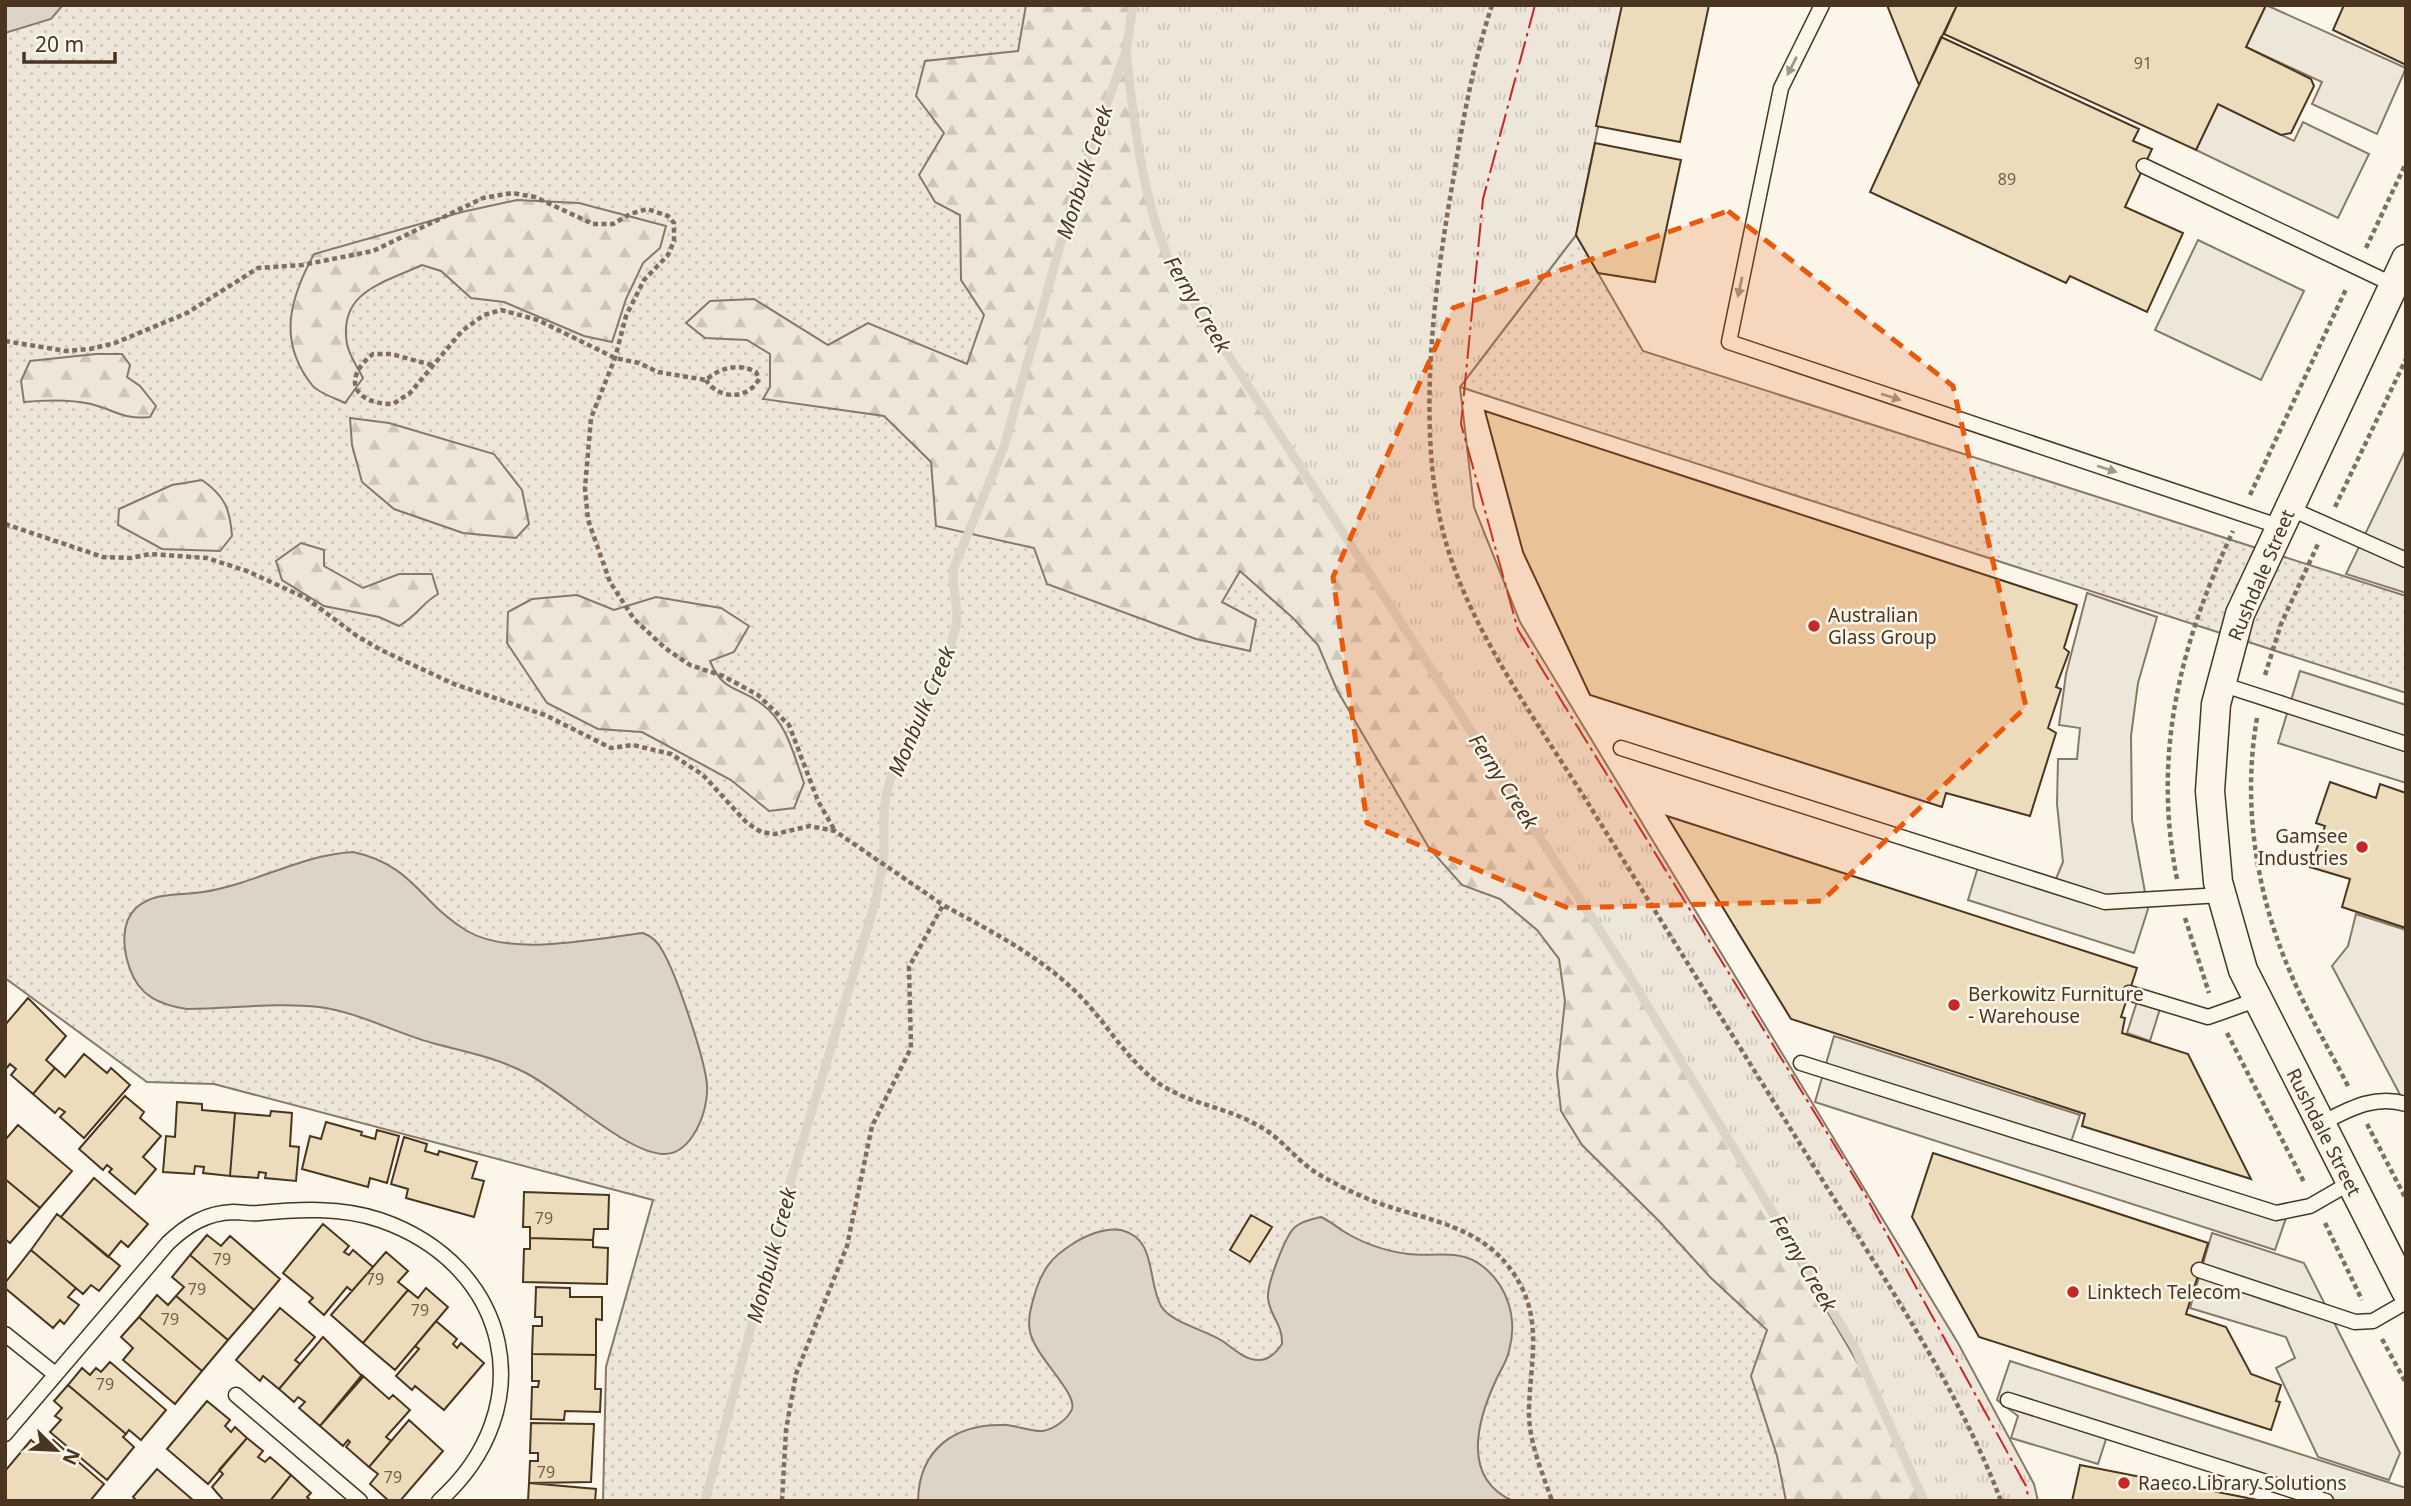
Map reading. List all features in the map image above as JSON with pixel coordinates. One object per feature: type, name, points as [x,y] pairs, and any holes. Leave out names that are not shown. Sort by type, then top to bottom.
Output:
[{"type":"street","name":"Rushdale Street","points":[[2401,279],[2240,614],[2221,684],[2211,748],[2210,791],[2221,895],[2230,932],[2256,1000],[2406,1291]]},
{"type":"lane","points":[[1822,5],[1781,88],[1729,342],[2241,513],[2285,517],[2327,525],[2406,560]]},
{"type":"lane","points":[[2144,166],[2357,267],[2401,279]]},
{"type":"lane","points":[[2221,684],[2406,744]]},
{"type":"lane","points":[[1621,748],[2105,902],[2221,895]]},
{"type":"lane","points":[[2129,993],[2197,1015],[2218,1016],[2256,1000]]},
{"type":"lane","points":[[1801,1063],[2264,1210],[2287,1213],[2315,1204],[2350,1183]]},
{"type":"lane","points":[[2319,1124],[2357,1105],[2384,1101],[2406,1104]]},
{"type":"lane","points":[[5,1434],[168,1243],[198,1220],[220,1213],[305,1210],[355,1213],[380,1219],[422,1241],[457,1270],[482,1299],[496,1333],[500,1388],[488,1441],[473,1465],[439,1501]]},
{"type":"lane","points":[[2199,1270],[2342,1318],[2373,1321],[2406,1302]]},
{"type":"lane","points":[[5,1334],[55,1374]]},
{"type":"lane","points":[[236,1395],[359,1501]]},
{"type":"lane","points":[[2008,1400],[2326,1501]]},
{"type":"path","points":[[2406,163],[2206,590],[2175,702],[2169,744],[2168,819],[2181,898],[2199,964],[2218,1016],[2406,1383]]},
{"type":"path","points":[[5,341],[66,351],[90,349],[115,342],[187,313],[258,268],[302,265],[373,251],[483,198],[512,193],[535,197],[593,224],[613,224],[629,214],[647,209],[668,216],[674,223],[674,241],[668,255],[644,280],[622,328],[615,358],[592,418],[585,488],[589,520],[610,582],[634,619],[665,648],[690,665],[723,676],[758,695],[789,725],[818,801],[835,831]]},
{"type":"path","points":[[432,365],[391,354],[373,354],[357,368],[354,379],[356,390],[364,398],[393,404],[410,393],[462,331],[484,315],[500,310],[538,320],[615,358],[639,363],[658,372],[706,380],[720,392],[744,394],[754,388],[759,379],[756,372],[736,366],[722,369],[706,380]]},
{"type":"path","points":[[2406,359],[2281,624],[2261,697],[2251,790],[2252,826],[2262,881],[2291,975],[2406,1199]]},
{"type":"path","points":[[5,524],[103,557],[131,558],[150,554],[207,558],[247,571],[306,598],[357,636],[381,650],[463,687],[545,715],[611,748],[633,745],[671,754],[703,775],[747,824],[761,832],[775,834],[810,826],[835,831],[943,905],[1054,973],[1078,993],[1126,1053],[1160,1084],[1187,1098],[1259,1126],[1279,1139],[1302,1165],[1329,1180],[1378,1202],[1453,1226],[1486,1245],[1501,1258],[1521,1286],[1533,1323],[1529,1409],[1531,1437],[1552,1501]]},
{"type":"path","points":[[782,1501],[786,1430],[796,1374],[847,1246],[872,1126],[911,1048],[909,967],[943,905]]},
{"type":"highlighted area","points":[[1728,211],[1953,386],[2026,707],[1822,901],[1568,908],[1367,823],[1333,577],[1453,308]]},
{"type":"green space","points":[[5,5],[1133,5],[1924,1501],[603,1501],[606,1367],[653,1200],[214,1084],[147,1082],[5,978]]},
{"type":"green space","points":[[1026,5],[1193,5],[1974,1501],[1786,1501],[1777,1456],[1751,1376],[1767,1330],[1710,1277],[1659,1221],[1582,1145],[1561,1111],[1557,1074],[1565,1001],[1559,959],[1537,930],[1500,899],[1462,885],[1429,848],[1337,690],[1318,645],[1293,618],[1240,571],[1222,602],[1256,620],[1250,651],[1196,639],[1047,584],[1034,548],[936,526],[931,462],[884,416],[763,399],[770,387],[770,354],[747,340],[705,338],[686,323],[710,301],[754,299],[828,345],[868,323],[967,364],[984,315],[961,280],[960,215],[935,202],[919,175],[944,133],[916,96],[925,61],[1018,51]]},
{"type":"green space","points":[[1133,5],[1623,5],[1576,235],[1460,387],[1474,507],[1520,622],[1958,1343],[2034,1484],[2038,1501],[1924,1501],[1882,1404],[1630,977],[1172,268],[1146,191],[1134,135],[1126,53]]},
{"type":"green space","points":[[517,200],[579,203],[666,226],[660,248],[643,263],[626,299],[612,342],[584,336],[504,302],[471,298],[441,271],[422,265],[367,291],[357,300],[350,312],[346,326],[347,344],[363,378],[345,403],[322,393],[312,385],[294,352],[291,320],[299,287],[314,254],[462,212]]},
{"type":"green space","points":[[1576,235],[1643,351],[2406,596],[2406,693],[1460,387]]},
{"type":"green space","points":[[122,354],[130,365],[127,377],[140,386],[156,406],[150,417],[126,416],[74,401],[24,402],[21,381],[30,361]]},
{"type":"green space","points":[[350,418],[389,423],[494,454],[522,490],[529,524],[516,538],[463,533],[394,509],[362,482],[352,445]]},
{"type":"green space","points":[[202,480],[221,498],[230,518],[232,536],[220,551],[162,549],[118,525],[119,509],[172,485]]},
{"type":"green space","points":[[301,543],[324,550],[324,566],[363,588],[399,574],[432,574],[438,594],[399,626],[379,617],[324,606],[282,580],[276,561]]},
{"type":"green space","points":[[577,595],[614,610],[656,597],[721,608],[749,626],[734,652],[710,661],[720,679],[763,705],[784,730],[804,783],[794,808],[769,811],[731,780],[642,732],[598,729],[547,703],[507,643],[508,612],[532,599]]},
{"type":"shaded area","points":[[5,5],[63,5],[51,19],[5,33]]},
{"type":"shaded area","points":[[2266,5],[2406,68],[2377,134],[2312,104],[2322,82],[2246,47]]},
{"type":"shaded area","points":[[2218,104],[2294,141],[2303,122],[2369,154],[2338,218],[2196,150]]},
{"type":"shaded area","points":[[2198,240],[2304,291],[2261,380],[2155,330]]},
{"type":"shaded area","points":[[2406,449],[2406,593],[2346,574]]},
{"type":"shaded area","points":[[2087,593],[2157,617],[2138,683],[2131,736],[2132,820],[2148,909],[2134,953],[1968,900],[1981,857],[2055,881],[2063,862],[2057,804],[2058,759],[2077,759],[2080,728],[2059,725],[2066,674]]},
{"type":"shaded area","points":[[2300,671],[2406,705],[2406,783],[2278,743]]},
{"type":"shaded area","points":[[353,852],[390,866],[416,886],[451,920],[485,939],[529,945],[643,933],[654,940],[675,977],[696,1037],[705,1073],[705,1107],[690,1140],[673,1153],[662,1154],[647,1150],[612,1132],[526,1073],[482,1056],[421,1040],[349,1013],[319,1007],[270,1005],[187,1009],[152,998],[134,978],[124,937],[127,921],[143,903],[159,897],[222,888],[315,858]]},
{"type":"shaded area","points":[[2356,914],[2406,930],[2406,1106],[2332,966],[2348,946]]},
{"type":"shaded area","points":[[2140,992],[2163,999],[2150,1041],[2127,1033]]},
{"type":"shaded area","points":[[1834,1036],[2080,1115],[2070,1145],[2287,1215],[2275,1250],[1815,1102]]},
{"type":"shaded area","points":[[1321,1217],[1351,1236],[1383,1249],[1408,1254],[1455,1255],[1473,1260],[1498,1282],[1511,1315],[1511,1339],[1507,1358],[1483,1413],[1478,1447],[1486,1478],[1497,1491],[1513,1501],[918,1501],[925,1466],[933,1453],[956,1434],[971,1429],[1006,1425],[1043,1431],[1060,1423],[1070,1413],[1072,1402],[1068,1393],[1040,1353],[1029,1326],[1032,1305],[1042,1276],[1053,1259],[1064,1250],[1082,1238],[1102,1231],[1115,1229],[1132,1235],[1146,1251],[1157,1296],[1166,1312],[1217,1338],[1243,1356],[1261,1360],[1271,1356],[1282,1344],[1268,1291],[1282,1250],[1295,1227]]},
{"type":"shaded area","points":[[2212,1233],[2304,1263],[2400,1453],[2389,1480],[2318,1457],[2276,1368],[2295,1358],[2286,1337],[2190,1308]]},
{"type":"shaded area","points":[[2010,1361],[2406,1488],[2406,1501],[2312,1501],[2107,1436],[2098,1464],[2011,1438],[2018,1416],[1997,1400]]},
{"type":"building","points":[[1622,5],[1709,5],[1680,142],[1596,126]]},
{"type":"building","points":[[1887,5],[1957,5],[1919,85]]},
{"type":"building","points":[[1957,5],[2266,5],[2246,47],[2311,79],[2314,86],[2291,133],[2281,135],[2218,104],[2196,150],[1944,34]]},
{"type":"building","points":[[2344,5],[2406,5],[2406,65],[2333,30]]},
{"type":"building","points":[[1941,37],[2139,129],[2133,141],[2152,149],[2125,207],[2183,233],[2147,312],[2070,276],[2066,283],[1870,192]]},
{"type":"building","points":[[1595,143],[1681,160],[1655,282],[1598,273],[1576,235]]},
{"type":"building","name":"Australian Glass Group","points":[[1485,411],[2077,605],[2064,648],[2069,652],[2056,687],[2061,689],[2048,728],[2056,733],[2030,816],[1946,793],[1942,807],[1590,695],[1523,552]]},
{"type":"building","name":"Gamsee Industries","points":[[2330,782],[2376,798],[2380,784],[2406,793],[2406,928],[2342,907],[2350,879],[2310,867],[2325,826],[2316,823]]},
{"type":"building","name":"Berkowitz Furniture - Warehouse","points":[[1667,816],[2137,968],[2121,1017],[2125,1018],[2122,1033],[2188,1054],[2251,1179],[2082,1126],[2085,1114],[1791,1019]]},
{"type":"building","points":[[28,998],[66,1036],[46,1060],[55,1068],[33,1094],[11,1075],[16,1069],[10,1064],[5,1070],[5,1025]]},
{"type":"building","points":[[84,1054],[107,1073],[111,1068],[130,1085],[84,1138],[60,1117],[65,1112],[59,1108],[55,1113],[33,1094],[55,1068],[65,1077]]},
{"type":"building","points":[[125,1096],[144,1112],[140,1118],[161,1136],[143,1157],[156,1169],[135,1194],[109,1172],[112,1169],[107,1165],[103,1170],[79,1149]]},
{"type":"building","points":[[177,1102],[202,1104],[202,1110],[235,1113],[230,1176],[203,1173],[204,1167],[195,1166],[194,1174],[163,1172],[166,1136],[175,1137]]},
{"type":"building","points":[[271,1111],[292,1113],[290,1146],[299,1147],[296,1181],[265,1178],[266,1173],[259,1172],[258,1178],[230,1176],[235,1113],[270,1116]]},
{"type":"building","points":[[326,1122],[362,1132],[361,1135],[375,1139],[377,1130],[399,1136],[387,1183],[370,1178],[368,1187],[302,1169],[310,1136],[321,1139]]},
{"type":"building","points":[[18,1125],[72,1171],[40,1208],[5,1179],[5,1140]]},
{"type":"building","points":[[404,1137],[427,1144],[425,1151],[438,1155],[439,1151],[477,1162],[472,1178],[484,1181],[474,1217],[406,1198],[408,1189],[391,1184]]},
{"type":"building","name":"Linktech Telecom","points":[[1933,1153],[2208,1243],[2186,1314],[2226,1327],[2251,1374],[2281,1385],[2276,1401],[2280,1402],[2271,1430],[1979,1337],[1912,1217]]},
{"type":"building","points":[[94,1178],[148,1224],[128,1247],[121,1241],[108,1257],[61,1217]]},
{"type":"building","points":[[5,1179],[40,1208],[10,1243],[5,1239]]},
{"type":"building","points":[[524,1192],[609,1195],[608,1229],[594,1229],[593,1240],[530,1238],[530,1227],[523,1227]]},
{"type":"building","points":[[57,1214],[120,1266],[99,1291],[91,1285],[83,1294],[31,1250]]},
{"type":"building","points":[[1251,1215],[1272,1227],[1250,1262],[1230,1250]]},
{"type":"building","points":[[323,1224],[349,1246],[344,1252],[349,1255],[353,1250],[373,1267],[352,1291],[347,1287],[324,1315],[309,1302],[313,1298],[283,1273]]},
{"type":"building","points":[[207,1235],[221,1246],[230,1236],[280,1279],[254,1310],[190,1255]]},
{"type":"building","points":[[530,1238],[593,1240],[593,1247],[608,1248],[607,1284],[523,1282],[524,1249],[530,1249]]},
{"type":"building","points":[[31,1250],[76,1288],[68,1297],[79,1305],[64,1324],[60,1320],[53,1328],[5,1288],[5,1283]]},
{"type":"building","points":[[386,1252],[408,1271],[398,1282],[408,1290],[363,1343],[331,1315]]},
{"type":"building","points":[[190,1255],[254,1310],[228,1340],[176,1296],[184,1287],[172,1277]]},
{"type":"building","points":[[536,1287],[570,1288],[570,1297],[602,1297],[602,1320],[596,1319],[596,1355],[532,1354],[533,1326],[542,1326],[542,1317],[535,1317]]},
{"type":"building","points":[[426,1288],[448,1307],[395,1370],[363,1343],[408,1290],[418,1298]]},
{"type":"building","points":[[157,1295],[168,1305],[176,1296],[228,1340],[202,1371],[139,1317]]},
{"type":"building","points":[[280,1308],[315,1337],[295,1360],[300,1364],[279,1389],[263,1376],[260,1381],[236,1360]]},
{"type":"building","points":[[139,1317],[202,1371],[175,1404],[123,1360],[133,1348],[121,1337]]},
{"type":"building","points":[[436,1321],[457,1339],[453,1344],[457,1348],[461,1343],[484,1363],[444,1410],[415,1386],[412,1390],[396,1376],[419,1349],[415,1346]]},
{"type":"building","points":[[323,1337],[363,1377],[320,1426],[299,1408],[305,1402],[298,1397],[294,1402],[279,1389]]},
{"type":"building","points":[[532,1354],[596,1355],[595,1389],[601,1389],[600,1412],[565,1411],[564,1420],[531,1419],[532,1387],[538,1387],[539,1381],[532,1381]]},
{"type":"building","points":[[110,1362],[166,1410],[141,1440],[129,1430],[126,1434],[68,1385],[82,1368],[90,1375],[96,1368],[101,1372]]},
{"type":"building","points":[[362,1375],[389,1399],[393,1395],[410,1410],[386,1437],[391,1441],[369,1467],[346,1447],[350,1442],[348,1440],[343,1446],[320,1426]]},
{"type":"building","points":[[68,1385],[126,1434],[123,1437],[134,1447],[107,1480],[50,1432],[61,1420],[55,1416],[62,1408],[54,1401]]},
{"type":"building","points":[[207,1401],[230,1420],[225,1426],[231,1432],[235,1427],[247,1438],[208,1484],[167,1449]]},
{"type":"building","points":[[409,1420],[443,1451],[400,1501],[389,1501],[370,1484],[378,1474],[369,1467]]},
{"type":"building","points":[[531,1423],[594,1424],[591,1482],[529,1483],[530,1461],[538,1461],[538,1453],[530,1453]]},
{"type":"building","points":[[247,1438],[263,1451],[258,1457],[265,1462],[270,1457],[291,1475],[270,1501],[224,1501],[212,1487],[223,1474],[219,1470]]},
{"type":"building","points":[[31,1440],[44,1451],[53,1440],[104,1484],[90,1501],[5,1501],[5,1471]]},
{"type":"building","name":"Raeco Library Solutions","points":[[2080,1465],[2263,1501],[2072,1501]]},
{"type":"building","points":[[157,1469],[194,1501],[137,1501],[133,1497]]},
{"type":"building","points":[[291,1475],[311,1493],[307,1497],[311,1501],[270,1501]]},
{"type":"building","points":[[529,1483],[596,1489],[595,1501],[528,1501]]},
{"type":"waterway","name":"Monbulk Creek","points":[[705,1501],[786,1196],[876,900],[883,858],[888,787],[898,758],[951,645],[957,618],[954,567],[1004,447],[1074,195],[1126,51],[1133,5]]},
{"type":"waterway","name":"Ferny Creek","points":[[1126,51],[1146,189],[1172,268],[1630,977],[1855,1348],[1924,1501]]},
{"type":"power","points":[[1535,5],[1483,199],[1461,424],[1518,630],[1864,1193],[2026,1486],[2029,1501]]},
{"type":"place","name":"Australian Glass Group","points":[[1814,626]]},
{"type":"place","name":"Gamsee Industries","points":[[2362,847]]},
{"type":"place","name":"Berkowitz Furniture - Warehouse","points":[[1954,1005]]},
{"type":"place","name":"Linktech Telecom","points":[[2073,1292]]},
{"type":"place","name":"Raeco Library Solutions","points":[[2124,1483]]}]
